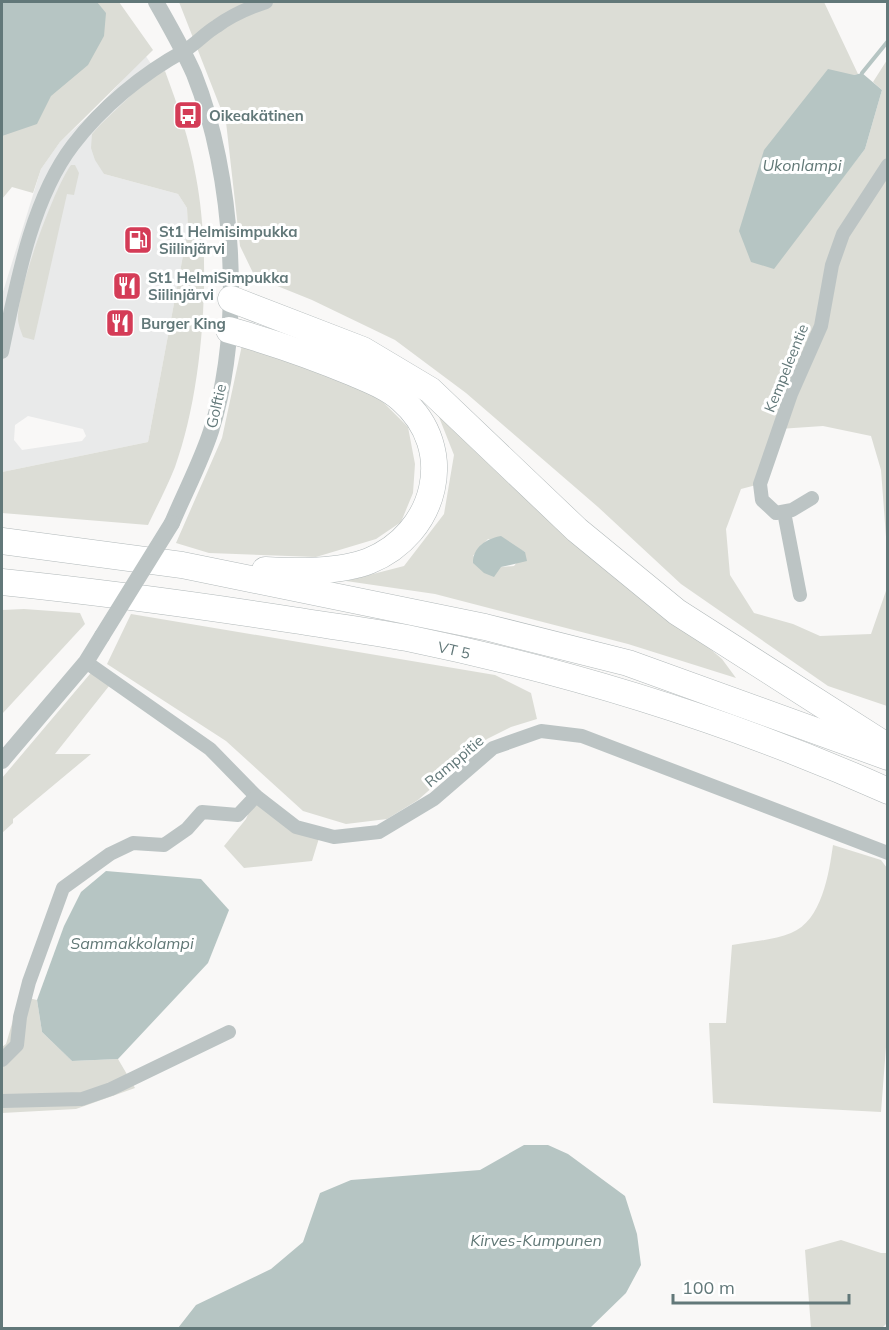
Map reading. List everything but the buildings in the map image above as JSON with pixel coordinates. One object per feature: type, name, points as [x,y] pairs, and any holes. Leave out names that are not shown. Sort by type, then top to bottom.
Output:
[{"type":"highway","points":[[231,299],[363,350],[430,390],[578,530],[677,612],[888,746]]},
{"type":"highway","points":[[182,565],[286,571],[367,561],[404,539],[422,518],[432,491],[435,457],[421,424],[402,399],[377,383],[298,350],[229,330]]},
{"type":"highway","name":"VT 5","points":[[2,541],[182,565],[485,627],[628,663],[888,757]]},
{"type":"highway","name":"VT 5","points":[[2,582],[226,610],[406,638],[543,670],[679,709],[810,756],[888,791]]},
{"type":"highway","points":[[2,588],[57,588]]},
{"type":"street","name":"Golftie","points":[[2,761],[86,662],[172,522],[212,430],[224,373],[231,299],[226,204],[215,140],[183,51],[156,2]]},
{"type":"street","points":[[2,352],[32,231],[60,166],[72,146],[127,90],[166,60],[183,51],[239,12],[266,2]]},
{"type":"street","name":"Kempeleentie","points":[[784,512],[776,513],[762,500],[760,484],[791,394],[821,326],[832,265],[843,234],[888,165]]},
{"type":"street","points":[[800,594],[784,512],[812,498]]},
{"type":"street","name":"Ramppitie","points":[[86,662],[210,748],[256,796],[296,827],[320,835],[334,837],[378,832],[434,799],[493,748],[541,731],[582,736],[888,853]]},
{"type":"street","points":[[2,1060],[17,1045],[29,982],[63,888],[110,854],[133,843],[164,845],[187,829],[202,812],[238,815],[256,796]]},
{"type":"street","points":[[2,1101],[82,1099],[111,1089],[229,1032]]},
{"type":"shaded area","points":[[2,2],[119,2],[153,50],[60,142],[41,169],[33,193],[12,187],[2,199]]},
{"type":"shaded area","points":[[179,2],[824,2],[858,74],[854,75],[825,200],[865,149],[882,90],[873,82],[887,60],[887,550],[881,470],[871,436],[823,426],[779,429],[760,484],[741,489],[726,529],[730,575],[754,613],[793,624],[820,636],[871,634],[887,588],[887,706],[828,686],[681,584],[598,507],[466,393],[395,340],[312,300],[255,277],[240,246],[226,122]]},
{"type":"shaded area","name":"St1 Helmisimpukka Siilinjärvi","points":[[145,55],[158,74],[149,78],[92,134],[104,174],[178,194],[187,208],[188,229],[148,442],[2,472],[2,295],[41,169],[60,142],[99,106]],"holes":[[[28,416],[83,429],[86,436],[82,441],[22,450],[14,440],[15,425]]]},
{"type":"shaded area","points":[[165,71],[183,124],[193,164],[201,210],[204,246],[199,362],[185,435],[175,467],[148,525],[2,513],[2,472],[148,442],[188,229],[187,208],[178,194],[104,174],[91,148],[92,134],[100,125],[149,78]]},
{"type":"shaded area","points":[[71,165],[75,165],[79,173],[74,195],[67,194],[34,340],[23,337],[18,321],[23,286],[46,216]]},
{"type":"shaded area","points":[[242,345],[362,387],[383,402],[408,427],[415,464],[413,493],[401,522],[376,539],[316,557],[209,553],[176,543],[222,438]]},
{"type":"shaded area","points":[[437,412],[469,444],[722,659],[736,678],[628,644],[435,594],[346,581],[404,566],[444,514],[454,455]],"holes":[[[488,539],[525,552],[514,566],[501,567],[473,556]]]},
{"type":"shaded area","points":[[24,609],[80,613],[85,624],[2,714],[2,610]]},
{"type":"shaded area","points":[[131,614],[495,675],[531,693],[537,719],[511,727],[487,739],[418,800],[387,819],[346,824],[303,811],[226,741],[107,664]]},
{"type":"shaded area","points":[[95,668],[113,681],[55,754],[91,754],[13,819],[13,823],[2,833],[2,778]]},
{"type":"shaded area","points":[[256,796],[320,835],[312,861],[244,868],[224,846],[246,819]]},
{"type":"shaded area","points":[[833,845],[881,860],[887,868],[888,1021],[881,1112],[713,1103],[709,1023],[726,1023],[732,945],[777,937],[802,927],[817,907],[822,895]]},
{"type":"shaded area","points":[[20,996],[37,1000],[42,1032],[72,1061],[118,1059],[135,1088],[76,1109],[2,1113],[2,1047],[6,1044]]},
{"type":"shaded area","points":[[841,1240],[887,1253],[887,1323],[882,1328],[811,1328],[805,1250]]},
{"type":"water","points":[[4,2],[97,2],[106,13],[104,36],[88,65],[51,96],[37,124],[2,136],[2,4]]},
{"type":"water","name":"Ukonlampi","points":[[828,69],[854,75],[862,73],[882,90],[865,149],[774,269],[751,262],[739,231],[764,150]]},
{"type":"water","points":[[501,536],[525,552],[527,561],[501,567],[494,577],[484,573],[473,563],[474,557],[481,545]]},
{"type":"water","name":"Sammakkolampi","points":[[106,871],[201,879],[229,910],[208,963],[118,1059],[72,1061],[42,1032],[37,1000],[64,926],[81,892]]},
{"type":"water","name":"Kirves-Kumpunen","points":[[524,1145],[548,1145],[568,1154],[625,1196],[637,1234],[641,1265],[626,1293],[590,1328],[178,1328],[196,1305],[271,1269],[303,1242],[320,1193],[351,1180],[480,1170]]},
{"type":"waterway","points":[[862,73],[888,41]]},
{"type":"place","name":"Oikeakätinen","points":[[188,115]]},
{"type":"place","name":"St1 Helmisimpukka Siilinjärvi","points":[[138,240]]},
{"type":"place","name":"St1 HelmiSimpukka Siilinjärvi","points":[[127,286]]},
{"type":"place","name":"Burger King","points":[[120,323]]}]
